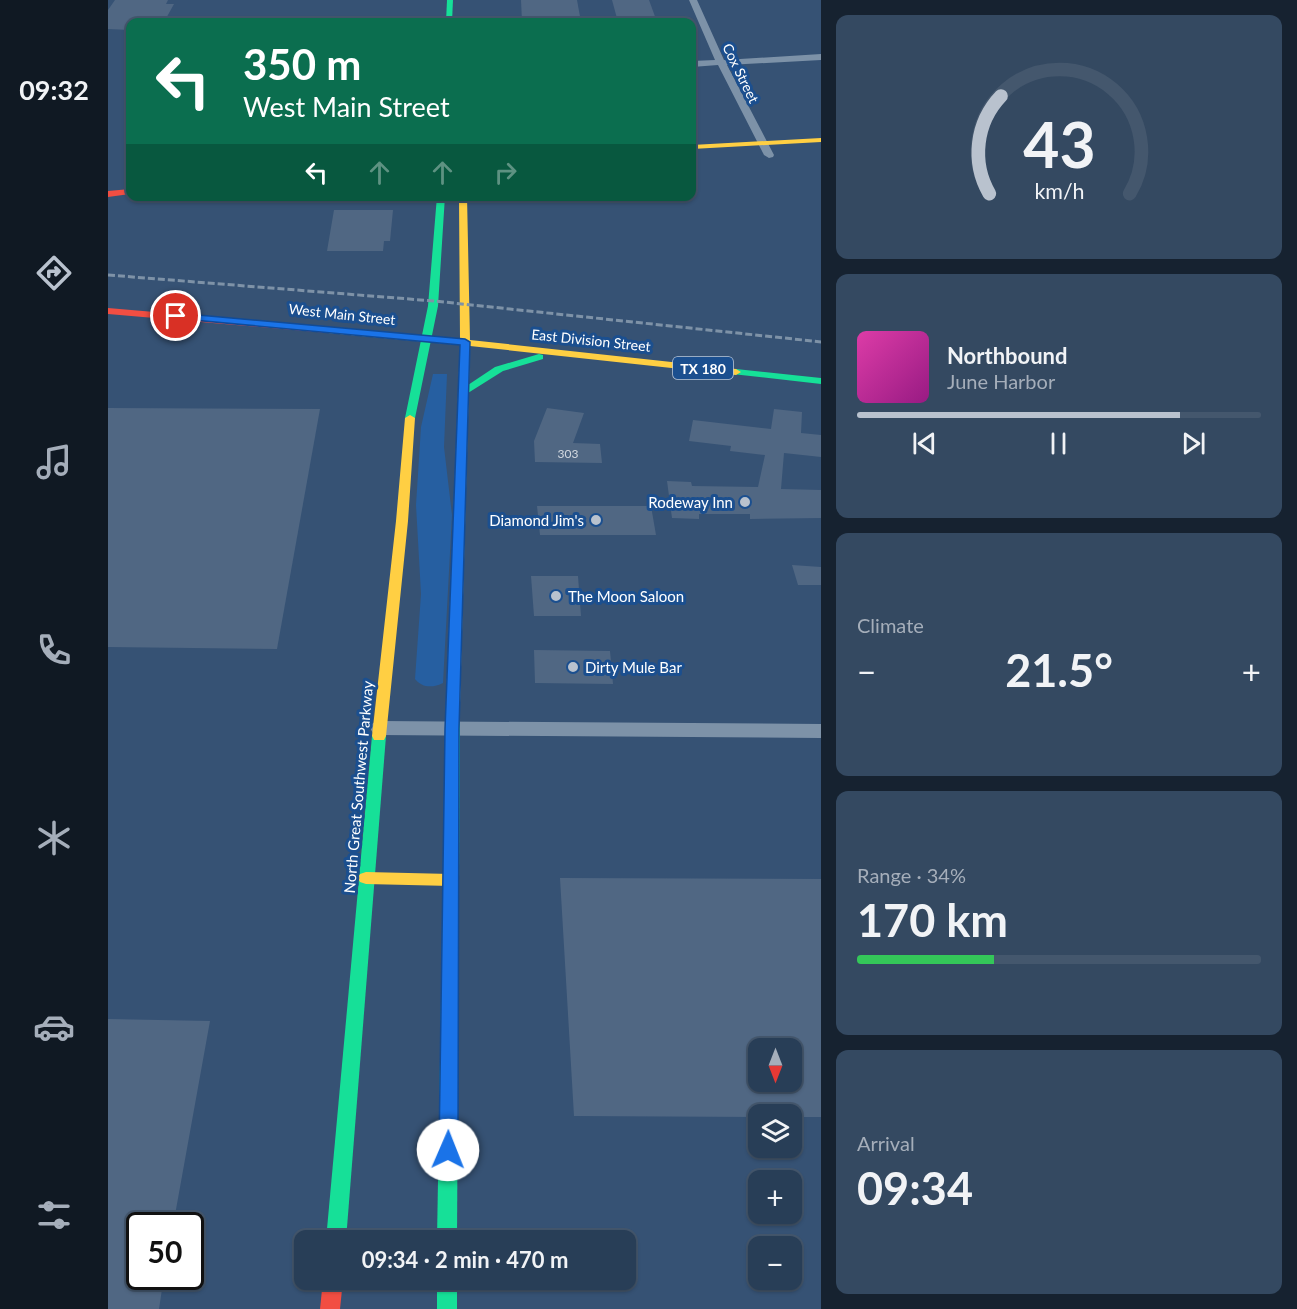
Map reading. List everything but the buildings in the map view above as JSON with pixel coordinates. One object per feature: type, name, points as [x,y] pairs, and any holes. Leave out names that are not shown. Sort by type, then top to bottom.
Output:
[{"type":"main road","points":[[449,18],[450,0]]},
{"type":"main road","points":[[696,158],[821,140]]},
{"type":"main road","points":[[696,147],[821,152]]},
{"type":"main road","points":[[108,182],[126,181]]},
{"type":"main road","points":[[108,194],[126,192]]},
{"type":"main road","name":"North Great Southwest Parkway","points":[[337,1230],[366,878],[402,521],[410,412],[428,339],[435,296],[441,201]]},
{"type":"main road","points":[[447,1230],[452,729],[465,342],[463,201]]},
{"type":"main road","name":"West Main Street","points":[[108,311],[465,342]]},
{"type":"main road","name":"East Division Street","points":[[465,342],[821,381]]},
{"type":"main road","points":[[464,391],[486,374],[505,365],[562,353]]},
{"type":"main road","points":[[366,878],[452,880]]},
{"type":"main road","points":[[330,1309],[332,1290]]},
{"type":"main road","points":[[447,1290],[447,1309]]},
{"type":"street","name":"Cox Street","points":[[693,0],[721,63],[765,149]]},
{"type":"street","points":[[696,64],[821,57]]},
{"type":"street","points":[[380,728],[821,731]]},
{"type":"shaded area","points":[[433,374],[447,374],[444,447],[452,515],[443,683],[424,686],[415,679],[421,594],[416,505],[421,427]]},
{"type":"railway","points":[[108,275],[434,301],[821,342]]},
{"type":"traffic: fast","points":[[449,18],[450,0]]},
{"type":"traffic: fast","points":[[410,418],[433,306],[441,201]]},
{"type":"traffic: fast","points":[[464,391],[499,369],[539,357]]},
{"type":"traffic: fast","points":[[736,372],[821,381]]},
{"type":"traffic: fast","points":[[447,1230],[453,703]]},
{"type":"traffic: fast","points":[[337,1230],[379,736]]},
{"type":"traffic: fast","points":[[447,1290],[447,1309]]},
{"type":"traffic: slow","points":[[696,147],[821,140]]},
{"type":"traffic: slow","points":[[453,703],[465,342],[463,201]]},
{"type":"traffic: slow","points":[[328,330],[465,342],[736,372]]},
{"type":"traffic: slow","points":[[379,736],[402,521],[410,418]]},
{"type":"traffic: slow","points":[[366,878],[451,880]]},
{"type":"traffic: jam","points":[[108,194],[126,192]]},
{"type":"traffic: jam","points":[[108,311],[328,330]]},
{"type":"traffic: jam","points":[[330,1309],[332,1290]]},
{"type":"place","name":"Rodeway Inn","points":[[745,502]]},
{"type":"place","name":"Diamond Jim's","points":[[596,520]]},
{"type":"place","name":"The Moon Saloon","points":[[556,596]]},
{"type":"place","name":"Dirty Mule Bar","points":[[573,667]]},
{"type":"route","points":[[176,316],[465,342],[452,729],[448,1150]]}]
